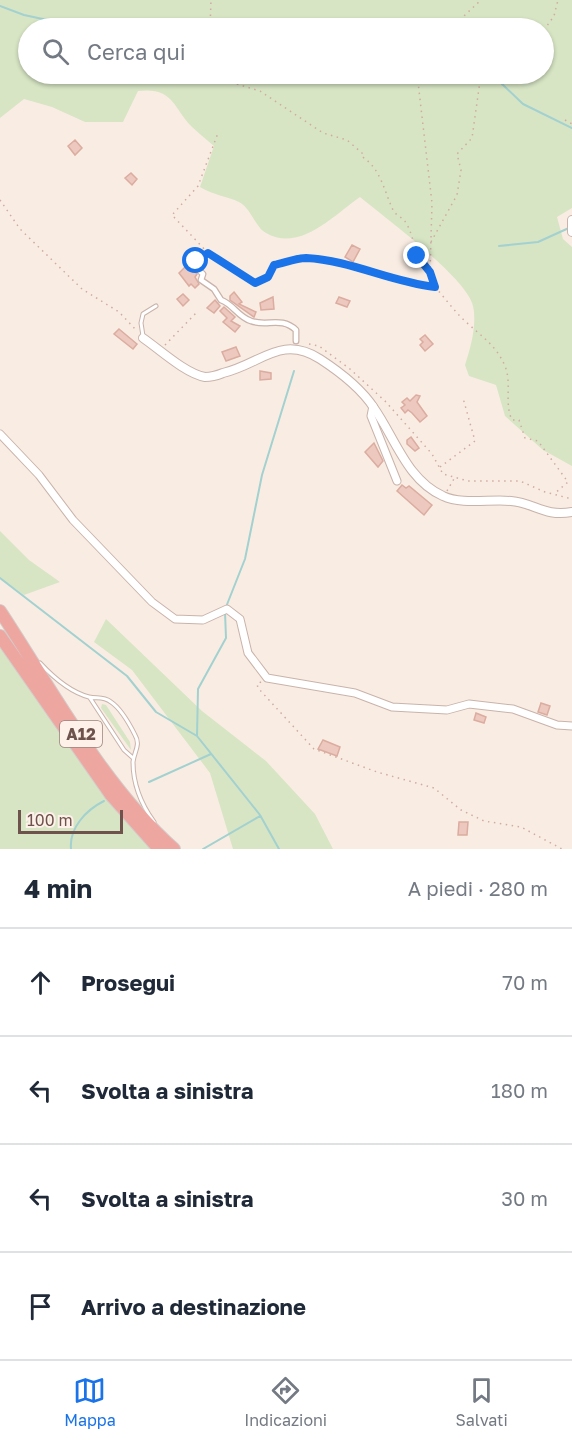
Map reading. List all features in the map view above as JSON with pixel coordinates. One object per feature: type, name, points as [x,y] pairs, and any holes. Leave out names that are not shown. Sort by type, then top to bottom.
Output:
[{"type":"highway","name":"A12","points":[[0,609],[119,789],[154,832],[174,849]]},
{"type":"highway","name":"A12","points":[[0,636],[111,795],[159,849]]},
{"type":"street","points":[[572,220],[572,232]]},
{"type":"street","points":[[192,264],[202,274],[201,280],[214,289],[221,300],[228,301],[251,322],[289,324],[296,330],[296,341]]},
{"type":"street","points":[[143,338],[175,362],[205,377],[235,370],[280,350],[291,347],[302,349],[344,376],[373,406],[412,472],[428,488],[443,497],[455,500],[513,501],[554,515],[572,512]]},
{"type":"street","points":[[373,406],[371,416],[397,481]]},
{"type":"street","points":[[0,434],[39,475],[73,520],[152,602],[175,619],[203,620],[227,609],[240,619],[248,653],[267,678],[355,693],[392,707],[447,710],[469,705],[513,709],[557,725],[572,726]]},
{"type":"lane","points":[[143,338],[141,323],[143,314],[156,306]]},
{"type":"lane","points":[[0,609],[10,617],[40,664],[66,687],[90,698],[104,698],[113,703],[137,737],[138,748],[133,758],[135,784],[146,810],[160,830],[180,849]]},
{"type":"lane","points":[[90,698],[124,750],[133,758]]},
{"type":"path","points":[[210,18],[211,0]]},
{"type":"path","points":[[462,18],[481,0]]},
{"type":"path","points":[[552,18],[558,0]]},
{"type":"path","points":[[237,84],[260,91],[323,133],[338,136],[358,147],[362,153],[361,156],[382,178],[394,212],[408,225],[417,256],[430,272]]},
{"type":"path","points":[[418,84],[432,203],[430,272],[435,287],[465,321],[493,345],[505,367],[509,382],[508,412],[512,420],[519,420],[525,438],[538,441],[568,482],[554,494]]},
{"type":"path","points":[[430,243],[458,195],[461,170],[458,154],[472,138],[480,84]]},
{"type":"path","points":[[565,120],[572,124]]},
{"type":"path","points":[[218,133],[198,186],[172,215],[208,253],[255,283],[268,277],[274,265],[304,258],[368,269],[418,285],[435,287]]},
{"type":"path","points":[[0,200],[20,229],[74,282],[119,312],[143,338]]},
{"type":"path","points":[[192,264],[208,253]]},
{"type":"path","points":[[161,351],[198,311]]},
{"type":"path","points":[[440,468],[475,441],[463,398]]},
{"type":"path","points":[[386,402],[409,426],[443,474],[468,481],[520,482],[572,499]]},
{"type":"path","points":[[443,497],[455,477]]},
{"type":"path","points":[[267,678],[257,684],[258,688],[314,749],[377,772],[434,788],[461,810],[484,821],[521,827],[562,849]]},
{"type":"green space","points":[[0,0],[572,0],[572,208],[557,217],[563,239],[572,247],[572,466],[543,450],[505,416],[496,385],[469,376],[465,365],[474,320],[473,306],[467,294],[441,264],[360,197],[316,229],[292,238],[279,238],[262,230],[243,205],[200,187],[214,146],[191,126],[165,95],[159,92],[138,91],[123,122],[85,122],[52,107],[24,99],[0,118]]},
{"type":"green space","points":[[0,531],[29,560],[60,582],[24,595],[0,578]]},
{"type":"green space","points":[[106,619],[202,711],[266,761],[315,814],[333,849],[233,849],[210,773],[132,670],[94,642]]},
{"type":"green space","points":[[0,645],[40,696],[105,797],[153,849],[0,849]]},
{"type":"green space","points":[[102,704],[106,705],[130,742],[131,750],[101,708]]},
{"type":"building","points":[[75,140],[82,148],[75,155],[68,146]]},
{"type":"building","points":[[131,173],[137,179],[132,185],[125,178]]},
{"type":"building","points":[[352,245],[360,249],[353,262],[345,257]]},
{"type":"building","points":[[188,264],[197,274],[195,277],[199,284],[195,288],[191,284],[189,286],[179,273]]},
{"type":"building","points":[[234,292],[242,302],[239,304],[256,312],[254,317],[230,300]]},
{"type":"building","points":[[183,294],[189,300],[183,306],[177,299]]},
{"type":"building","points":[[273,297],[274,309],[261,310],[260,303]]},
{"type":"building","points":[[339,297],[350,301],[347,307],[336,303]]},
{"type":"building","points":[[215,300],[220,306],[214,313],[207,308]]},
{"type":"building","points":[[224,307],[235,317],[231,321],[240,326],[235,332],[223,322],[227,318],[220,311]]},
{"type":"building","points":[[119,329],[137,344],[133,349],[114,334]]},
{"type":"building","points":[[425,335],[433,344],[425,351],[420,345],[423,342],[420,339]]},
{"type":"building","points":[[236,347],[240,356],[226,361],[222,352]]},
{"type":"building","points":[[260,371],[271,373],[271,379],[260,380]]},
{"type":"building","points":[[416,395],[420,396],[417,402],[427,416],[420,422],[408,410],[405,413],[401,408],[405,405],[402,402],[407,398],[410,401]]},
{"type":"building","points":[[411,437],[419,448],[415,451],[407,444],[407,440]]},
{"type":"building","points":[[374,443],[383,461],[378,467],[365,452]]},
{"type":"building","points":[[402,485],[406,488],[409,486],[432,505],[424,515],[397,491]]},
{"type":"building","points":[[541,703],[550,706],[547,715],[538,712]]},
{"type":"building","points":[[476,713],[486,717],[484,723],[474,720]]},
{"type":"building","points":[[323,740],[340,747],[337,756],[318,749]]},
{"type":"building","points":[[459,822],[468,822],[467,835],[458,835]]},
{"type":"waterway","points":[[0,6],[38,18]]},
{"type":"waterway","points":[[502,84],[523,104],[572,128]]},
{"type":"waterway","points":[[499,246],[538,242],[571,227]]},
{"type":"waterway","points":[[226,607],[245,559],[262,475],[294,371]]},
{"type":"waterway","points":[[0,578],[127,676],[156,712],[197,736],[260,815],[279,849]]},
{"type":"waterway","points":[[197,736],[198,689],[226,638],[225,612]]},
{"type":"waterway","points":[[149,782],[211,754]]},
{"type":"waterway","points":[[71,849],[73,834],[80,820],[104,801]]},
{"type":"waterway","points":[[203,849],[260,816]]},
{"type":"route","points":[[196,261],[201,260],[208,253],[255,283],[268,277],[274,265],[304,258],[368,269],[418,285],[435,287],[430,272],[417,256]]}]
